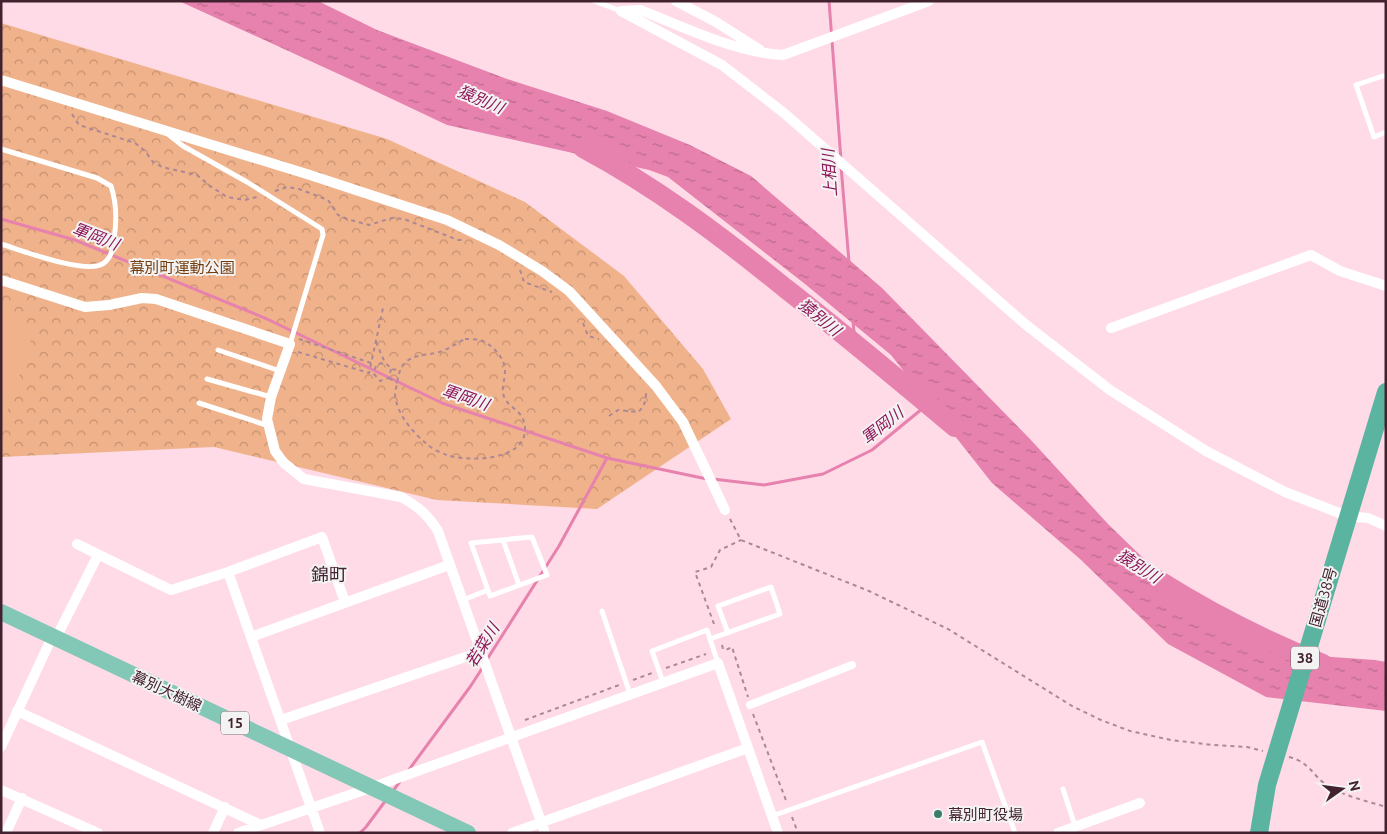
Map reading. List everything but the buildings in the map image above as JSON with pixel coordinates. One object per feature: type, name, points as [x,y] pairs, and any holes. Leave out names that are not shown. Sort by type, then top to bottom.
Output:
[{"type":"highway","name":"国道38号","points":[[1259,833],[1268,785],[1386,392]]},
{"type":"main road","name":"幕別大樹線","points":[[1,612],[468,833]]},
{"type":"street","points":[[676,1],[716,22],[768,54]]},
{"type":"street","points":[[621,11],[640,10],[741,48],[783,55],[929,1]]},
{"type":"street","points":[[621,11],[722,65],[784,113],[1025,324],[1110,390],[1206,451],[1345,524],[1368,518],[1386,526]]},
{"type":"street","points":[[1,80],[310,175],[447,220],[499,245],[569,290],[656,386],[683,422],[725,510]]},
{"type":"street","points":[[1111,328],[1311,255],[1340,271],[1386,286]]},
{"type":"street","points":[[1,280],[85,307],[109,305],[142,298],[156,299],[290,343],[271,397],[267,419],[275,451],[284,464],[304,479],[401,497],[430,517],[438,531],[545,833]]},
{"type":"street","points":[[77,544],[171,590],[228,572],[322,537],[346,602]]},
{"type":"street","points":[[1,746],[54,638],[98,555]]},
{"type":"street","points":[[251,637],[449,565]]},
{"type":"street","points":[[228,572],[320,833]]},
{"type":"street","points":[[281,720],[480,652]]},
{"type":"street","points":[[238,833],[373,787],[510,736],[718,663],[778,833]]},
{"type":"street","points":[[750,705],[852,665]]},
{"type":"street","points":[[17,711],[261,825]]},
{"type":"street","points":[[512,833],[748,748]]},
{"type":"street","points":[[1,790],[98,833]]},
{"type":"street","points":[[6,833],[22,798]]},
{"type":"street","points":[[1058,833],[1140,802]]},
{"type":"street","points":[[213,833],[225,808]]},
{"type":"lane","points":[[594,1],[621,11]]},
{"type":"lane","points":[[1386,74],[1356,85],[1374,136],[1386,132]]},
{"type":"lane","points":[[163,130],[182,146],[267,194],[322,229],[323,235],[290,343]]},
{"type":"lane","points":[[1,149],[97,178],[111,186],[116,199],[117,220],[112,251],[104,263],[93,267],[72,265],[1,244]]},
{"type":"lane","points":[[218,350],[280,371]]},
{"type":"lane","points":[[207,379],[271,397]]},
{"type":"lane","points":[[199,403],[269,426]]},
{"type":"lane","points":[[532,537],[547,575],[490,596],[471,543],[503,540],[532,537]]},
{"type":"lane","points":[[503,540],[519,585]]},
{"type":"lane","points":[[710,639],[728,633],[780,614],[771,588],[718,606],[728,633]]},
{"type":"lane","points":[[462,600],[488,590]]},
{"type":"lane","points":[[602,611],[630,694]]},
{"type":"lane","points":[[663,682],[652,650],[707,630],[718,663]]},
{"type":"lane","points":[[772,816],[982,742],[1015,833]]},
{"type":"lane","points":[[1063,789],[1075,826]]},
{"type":"path","points":[[70,112],[79,125],[135,143],[145,151],[152,162],[162,167],[197,175],[227,197],[245,200],[287,187],[299,189],[328,200],[338,215],[348,219],[369,225],[392,218],[404,219],[458,240],[464,240]]},
{"type":"path","points":[[519,269],[524,282],[556,294]]},
{"type":"path","points":[[290,343],[368,372],[383,308]]},
{"type":"path","points":[[580,318],[588,336],[605,341]]},
{"type":"path","points":[[465,339],[481,340],[501,356],[505,370],[503,395],[510,405],[520,412],[524,422],[522,441],[516,448],[494,457],[466,458],[447,455],[428,446],[414,432],[400,412],[395,394],[399,370],[406,362],[417,356],[442,352],[465,339]]},
{"type":"path","points":[[376,342],[385,363],[391,369],[399,370]]},
{"type":"path","points":[[290,343],[371,363]]},
{"type":"path","points":[[385,363],[376,365],[374,374],[380,380],[389,378],[397,383]]},
{"type":"path","points":[[370,368],[374,370]]},
{"type":"path","points":[[389,378],[391,369]]},
{"type":"path","points":[[609,416],[618,410],[638,412],[643,408],[646,399],[646,389]]},
{"type":"path","points":[[725,510],[741,540],[869,591],[948,629],[1072,706],[1101,720],[1130,731],[1171,740],[1247,747],[1267,752]]},
{"type":"path","points":[[741,540],[720,550],[711,566],[695,572],[723,648],[726,650],[732,648],[750,705],[798,833]]},
{"type":"path","points":[[521,722],[714,651]]},
{"type":"path","points":[[1286,756],[1296,758],[1312,768],[1328,786],[1352,797],[1386,806]]},
{"type":"green space","name":"幕別町運動公園","points":[[1,23],[387,139],[525,202],[624,276],[703,369],[731,419],[597,509],[437,500],[214,447],[1,457]]},
{"type":"green space","points":[[1,316],[28,324],[33,334],[1,431]]},
{"type":"water","points":[[179,1],[318,1],[377,30],[507,79],[607,111],[690,145],[751,176],[882,288],[1030,439],[1108,524],[1207,620],[1275,653],[1386,662],[1386,711],[1266,697],[1168,644],[1080,559],[992,483],[891,355],[805,284],[668,177],[649,170],[447,125]]},
{"type":"waterway","name":"上相川","points":[[829,1],[841,160]]},
{"type":"waterway","name":"猿別川","points":[[583,148],[636,179],[712,231],[828,322],[955,427]]},
{"type":"waterway","name":"上相川","points":[[841,166],[849,262]]},
{"type":"waterway","name":"軍岡川","points":[[1,219],[75,240],[267,319],[442,403],[607,458],[707,479]]},
{"type":"waterway","name":"上相川","points":[[853,321],[855,343]]},
{"type":"waterway","name":"軍岡川","points":[[713,479],[764,485],[823,474],[872,450],[928,404]]},
{"type":"waterway","name":"若菜川","points":[[486,661],[559,546],[607,458]]},
{"type":"waterway","name":"猿別川","points":[[1158,580],[1239,626],[1323,664]]},
{"type":"waterway","name":"若菜川","points":[[408,771],[483,667]]},
{"type":"waterway","name":"若菜川","points":[[393,791],[401,780]]},
{"type":"waterway","name":"若菜川","points":[[360,833],[386,800]]},
{"type":"place","name":"幕別町役場","points":[[938,814]]},
{"type":"district","name":"錦町","points":[[329,574]]}]
